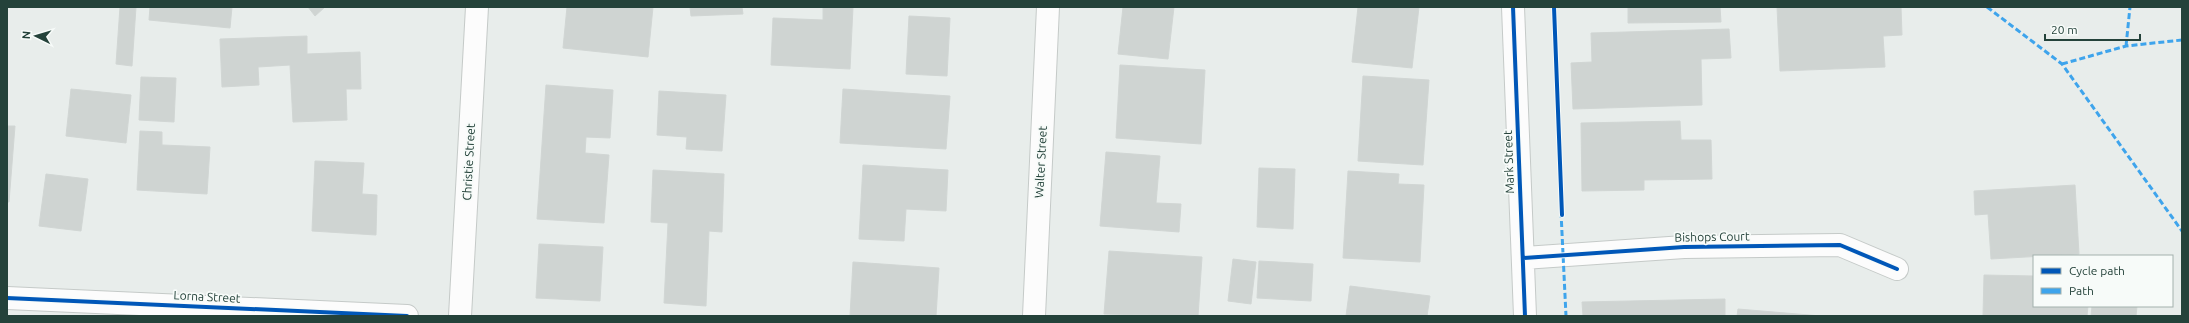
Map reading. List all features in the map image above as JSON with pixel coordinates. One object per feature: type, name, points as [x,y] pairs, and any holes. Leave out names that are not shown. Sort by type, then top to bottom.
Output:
[{"type":"street","name":"Christie Street","points":[[460,316],[477,7]]},
{"type":"street","name":"Walter Street","points":[[1034,316],[1048,7]]},
{"type":"street","name":"Mark Street","points":[[1513,7],[1525,316]]},
{"type":"street","name":"Bishops Court","points":[[1522,258],[1684,246],[1840,245],[1897,269]]},
{"type":"street","name":"Lorna Street","points":[[7,298],[407,316]]},
{"type":"building","points":[[120,7],[136,7],[132,66],[116,64]]},
{"type":"building","points":[[150,7],[232,7],[230,28],[149,20]]},
{"type":"building","points":[[308,7],[325,7],[315,16]]},
{"type":"building","points":[[567,7],[653,7],[648,57],[563,48]]},
{"type":"building","points":[[690,7],[742,7],[743,14],[691,16]]},
{"type":"building","points":[[823,7],[853,7],[850,69],[771,65],[773,18],[823,20]]},
{"type":"building","points":[[1123,7],[1174,7],[1168,59],[1118,54]]},
{"type":"building","points":[[1358,7],[1419,7],[1412,68],[1352,62]]},
{"type":"building","points":[[1628,7],[1720,7],[1721,22],[1628,23]]},
{"type":"building","points":[[1777,7],[1901,7],[1902,35],[1883,36],[1885,67],[1780,71]]},
{"type":"building","points":[[909,16],[950,18],[947,76],[906,74]]},
{"type":"building","points":[[1729,29],[1731,58],[1701,59],[1702,105],[1573,109],[1571,63],[1592,62],[1591,33]]},
{"type":"building","points":[[307,36],[307,54],[360,52],[361,89],[346,89],[347,120],[293,122],[290,65],[258,67],[259,85],[222,87],[220,39]]},
{"type":"building","points":[[1120,65],[1205,70],[1201,144],[1116,138]]},
{"type":"building","points":[[1363,76],[1429,80],[1423,165],[1358,161]]},
{"type":"building","points":[[141,77],[176,78],[174,122],[139,120]]},
{"type":"building","points":[[546,85],[613,90],[610,138],[586,137],[585,153],[609,155],[604,223],[537,219]]},
{"type":"building","points":[[71,89],[131,95],[126,143],[66,136]]},
{"type":"building","points":[[843,89],[950,96],[946,149],[840,143]]},
{"type":"building","points":[[659,91],[726,95],[722,151],[686,149],[687,137],[657,135]]},
{"type":"building","points":[[1680,121],[1681,140],[1711,140],[1712,179],[1644,180],[1644,190],[1582,191],[1581,123]]},
{"type":"building","points":[[7,126],[15,126],[9,202],[7,202]]},
{"type":"building","points":[[140,131],[162,132],[162,145],[210,147],[207,194],[137,190]]},
{"type":"building","points":[[1106,152],[1160,156],[1156,203],[1181,204],[1179,232],[1100,226]]},
{"type":"building","points":[[315,161],[364,163],[362,194],[377,195],[376,235],[312,231]]},
{"type":"building","points":[[863,165],[948,170],[946,211],[906,209],[904,241],[859,239]]},
{"type":"building","points":[[1259,168],[1295,169],[1293,229],[1257,227]]},
{"type":"building","points":[[653,170],[724,174],[722,232],[709,231],[706,306],[664,303],[668,223],[651,222]]},
{"type":"building","points":[[1348,171],[1399,174],[1398,184],[1424,185],[1420,262],[1343,258]]},
{"type":"building","points":[[46,174],[88,179],[81,231],[39,226]]},
{"type":"building","points":[[2075,185],[2079,254],[2033,255],[2033,257],[1991,259],[1988,214],[1975,215],[1974,191]]},
{"type":"building","points":[[539,244],[603,247],[600,301],[536,298]]},
{"type":"building","points":[[1109,251],[1202,257],[1198,316],[1104,314]]},
{"type":"building","points":[[1233,259],[1256,262],[1251,304],[1228,301]]},
{"type":"building","points":[[1259,261],[1313,264],[1311,301],[1257,298]]},
{"type":"building","points":[[853,262],[939,268],[936,316],[850,316]]},
{"type":"building","points":[[1984,275],[2033,276],[2033,307],[2088,307],[2087,316],[1983,316]]},
{"type":"building","points":[[1350,286],[1430,296],[1427,316],[1346,316]]},
{"type":"building","points":[[1725,299],[1725,316],[1583,316],[1582,302]]},
{"type":"building","points":[[2092,307],[2137,307],[2136,316],[2091,316]]},
{"type":"building","points":[[1738,309],[1821,316],[1737,316]]},
{"type":"marked path","points":[[1987,7],[2062,64],[2182,231]]},
{"type":"marked path","points":[[2126,46],[2130,7]]},
{"type":"marked path","points":[[2062,64],[2126,46],[2182,40]]},
{"type":"marked path","points":[[1561,212],[1566,316]]},
{"type":"cycle path","points":[[1513,7],[1525,316]]},
{"type":"cycle path","points":[[1554,7],[1562,215]]},
{"type":"cycle path","points":[[1523,258],[1684,247],[1840,245],[1897,269]]},
{"type":"cycle path","points":[[7,298],[407,316]]}]
